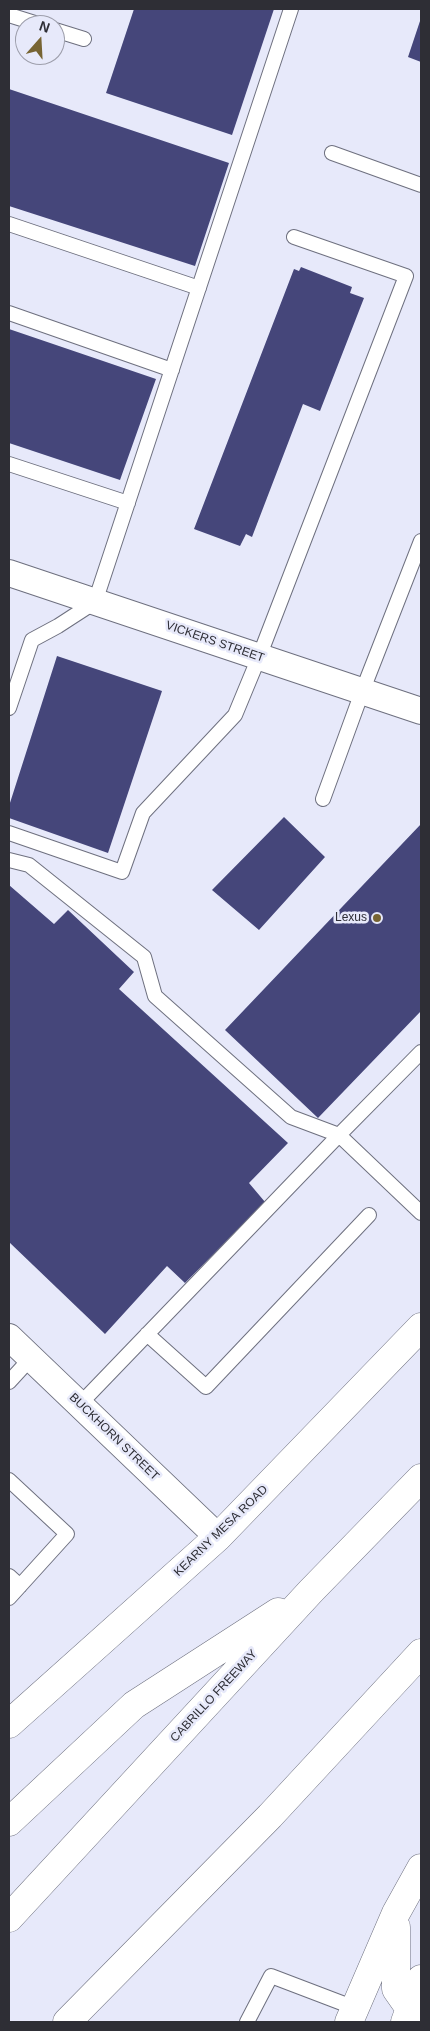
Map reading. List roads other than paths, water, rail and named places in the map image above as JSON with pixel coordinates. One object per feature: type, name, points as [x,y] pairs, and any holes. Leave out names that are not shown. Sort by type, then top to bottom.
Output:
[{"type":"main road","name":"KEARNY MESA ROAD","points":[[9,1724],[218,1537],[421,1327]]},
{"type":"main road","name":"CABRILLO FREEWAY","points":[[9,1918],[311,1591],[421,1478]]},
{"type":"main road","points":[[9,1822],[134,1705],[311,1591]]},
{"type":"main road","points":[[67,2022],[270,1816],[421,1653]]},
{"type":"main road","points":[[356,2017],[396,1913],[421,1868]]},
{"type":"main road","points":[[396,1913],[394,1959],[396,1989],[412,2015]]},
{"type":"main road","points":[[412,2015],[421,1979]]},
{"type":"street","name":"VICKERS STREET","points":[[9,573],[421,711]]},
{"type":"street","name":"BUCKHORN STREET","points":[[9,1336],[218,1537]]},
{"type":"lane","points":[[9,708],[32,640],[96,602],[291,9]]},
{"type":"lane","points":[[65,33],[84,39]]},
{"type":"lane","points":[[332,154],[421,185]]},
{"type":"lane","points":[[9,224],[199,288]]},
{"type":"lane","points":[[9,833],[122,872],[143,813],[235,715],[406,276],[294,237]]},
{"type":"lane","points":[[9,313],[172,370]]},
{"type":"lane","points":[[9,464],[128,504]]},
{"type":"lane","points":[[323,799],[362,692],[421,541]]},
{"type":"lane","points":[[9,860],[29,865],[144,957],[155,996],[292,1117],[339,1135],[421,1213]]},
{"type":"lane","points":[[80,1404],[421,1052]]},
{"type":"lane","points":[[147,1334],[206,1387],[369,1215]]},
{"type":"lane","points":[[9,1382],[32,1358]]},
{"type":"lane","points":[[9,1480],[67,1534],[9,1598]]},
{"type":"lane","points":[[9,1576],[20,1586]]},
{"type":"lane","points":[[246,2022],[271,1976],[356,2017]]},
{"type":"place","name":"Lexus","points":[[377,918]]}]
